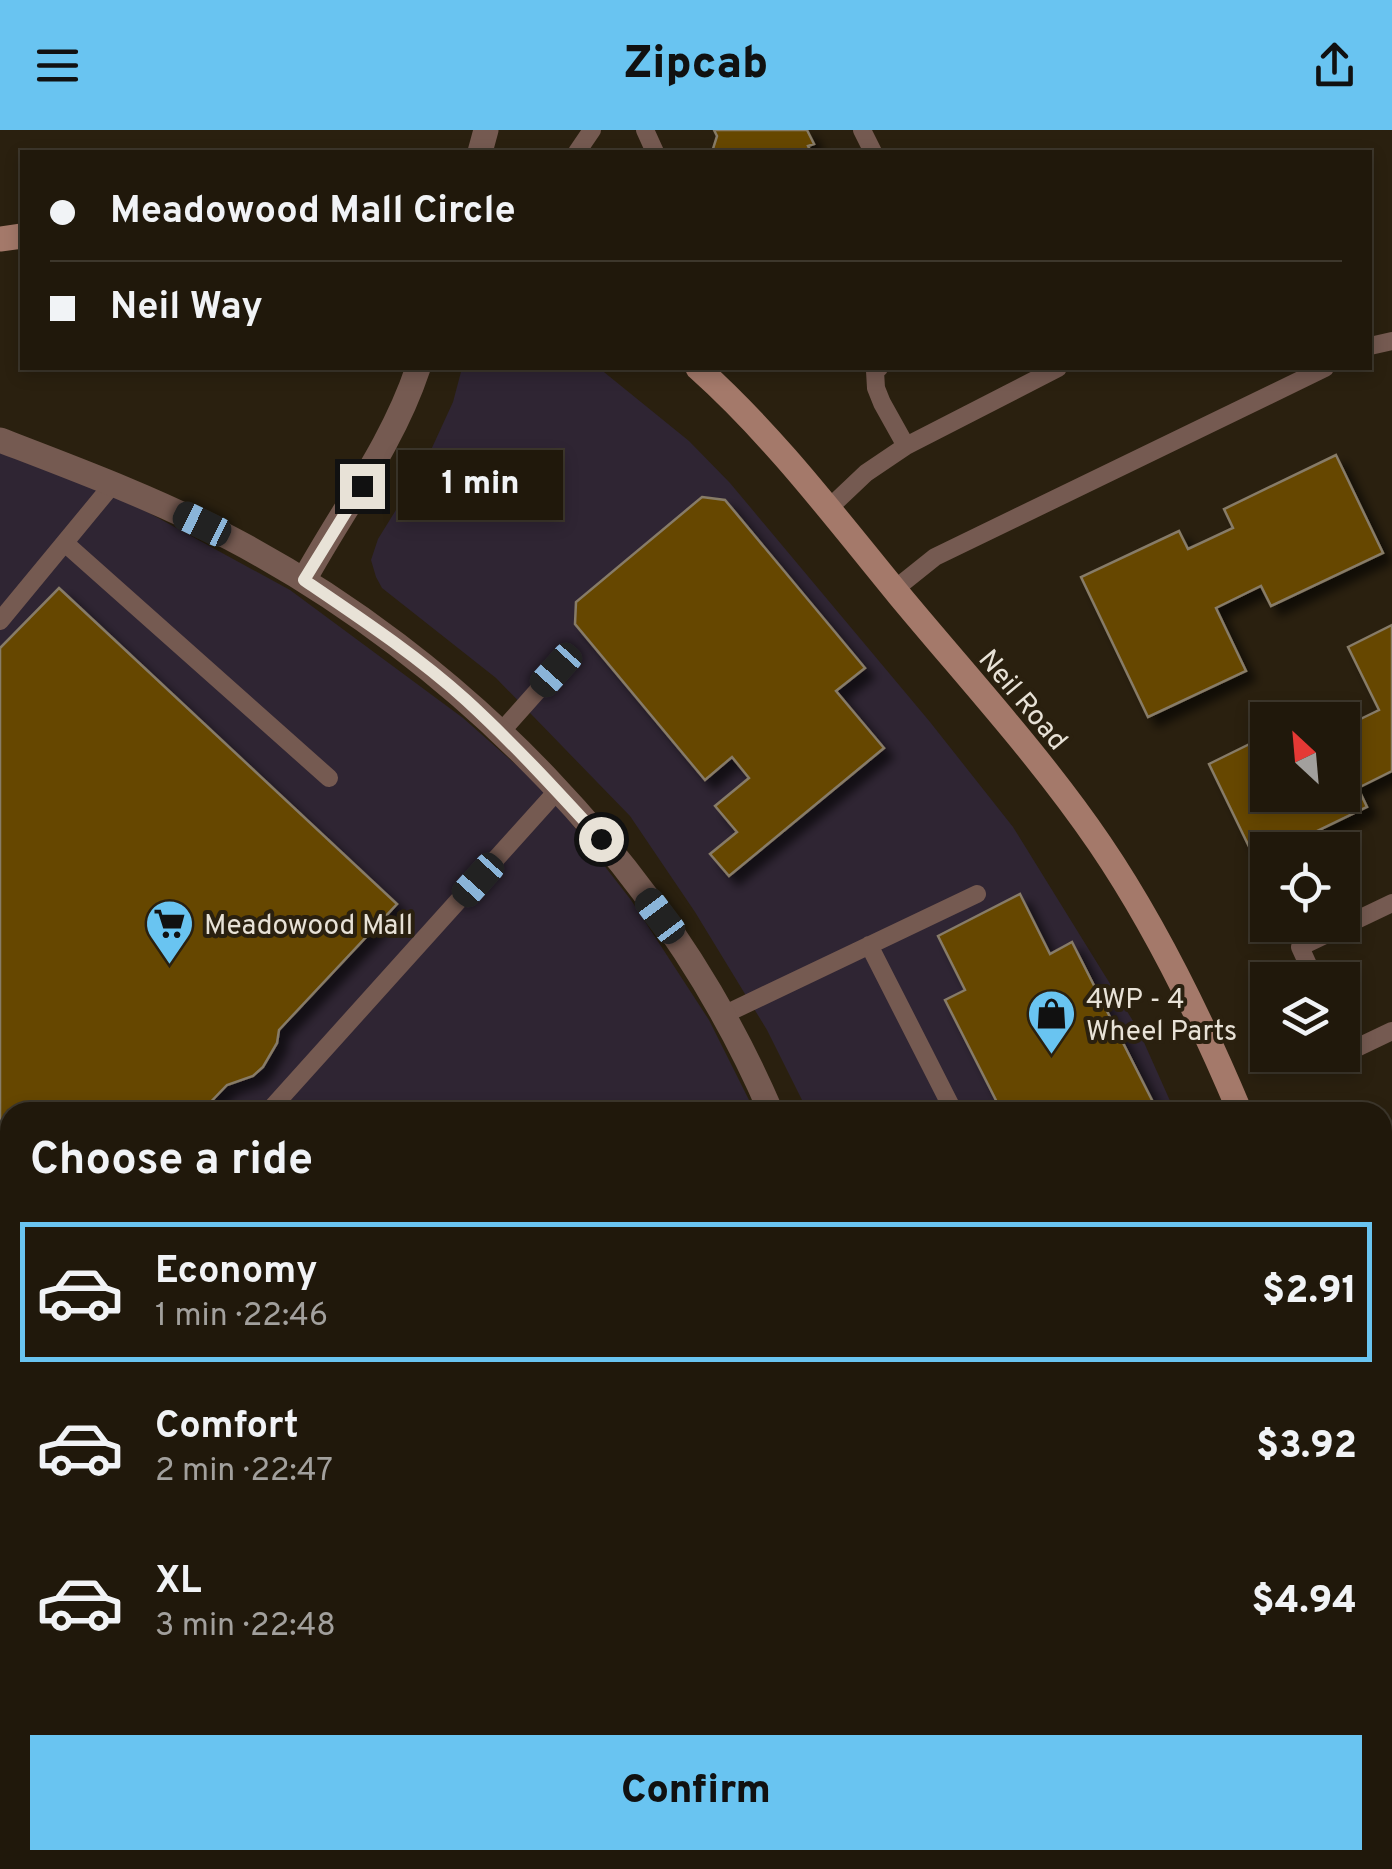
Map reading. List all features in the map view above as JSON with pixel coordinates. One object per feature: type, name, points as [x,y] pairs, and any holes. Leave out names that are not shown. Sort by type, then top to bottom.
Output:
[{"type":"street","points":[[304,580],[380,458],[417,370]]},
{"type":"street","name":"Neil Road","points":[[700,370],[769,438],[1051,778],[1099,843],[1178,975],[1235,1102]]},
{"type":"street","points":[[0,440],[113,484],[230,538],[304,580],[386,635],[464,698],[601,839],[660,916],[722,1016],[766,1102]]},
{"type":"lane","points":[[877,370],[876,388],[906,446]]},
{"type":"lane","points":[[828,509],[866,473],[906,446],[1054,370]]},
{"type":"lane","points":[[895,589],[935,557],[1321,370]]},
{"type":"lane","points":[[0,621],[113,484]]},
{"type":"lane","points":[[66,544],[328,778]]},
{"type":"lane","points":[[500,732],[556,670]]},
{"type":"lane","points":[[277,1102],[557,791]]},
{"type":"lane","points":[[722,1016],[978,894]]},
{"type":"lane","points":[[1307,962],[1300,948],[1392,903]]},
{"type":"lane","points":[[869,946],[949,1102]]},
{"type":"lane","points":[[1360,1046],[1392,1031]]},
{"type":"shaded area","points":[[461,370],[601,370],[689,441],[730,483],[1013,827],[1138,1029],[1171,1102],[803,1102],[767,1030],[630,816],[496,678],[382,588],[376,577],[371,560],[378,539],[425,463],[453,402]]},
{"type":"shaded area","points":[[0,450],[118,496],[290,590],[463,718],[547,792],[631,900],[709,1020],[750,1102],[0,1102]]},
{"type":"building","points":[[714,130],[807,130],[814,144],[808,146],[810,150],[713,150],[717,136]]},
{"type":"building","points":[[1336,455],[1383,553],[1271,606],[1261,586],[1216,608],[1246,671],[1148,717],[1081,577],[1179,531],[1188,549],[1233,528],[1224,509]]},
{"type":"building","points":[[702,497],[725,500],[865,668],[836,691],[884,748],[729,876],[710,854],[737,832],[715,806],[749,778],[732,757],[705,780],[575,624],[576,602]]},
{"type":"building","name":"Meadowood Mall","points":[[59,588],[397,904],[279,1030],[277,1043],[263,1067],[253,1076],[227,1085],[211,1102],[0,1102],[0,648]]},
{"type":"building","points":[[1392,625],[1392,771],[1360,787],[1360,719],[1379,710],[1348,647]]},
{"type":"building","points":[[1250,744],[1250,812],[1357,812],[1315,832],[1250,832],[1250,849],[1209,764]]},
{"type":"building","points":[[1360,792],[1367,807],[1360,810]]},
{"type":"building","name":"4WP - 4 Wheel Parts","points":[[1020,894],[1050,954],[1072,942],[1153,1102],[997,1102],[945,1000],[965,990],[938,936]]},
{"type":"place","name":"Meadowood Mall","points":[[169,966]]},
{"type":"place","name":"4WP - 4 Wheel Parts","points":[[1051,1056]]},
{"type":"route","points":[[362,486],[304,580],[386,635],[464,698],[534,765],[601,839]]}]
